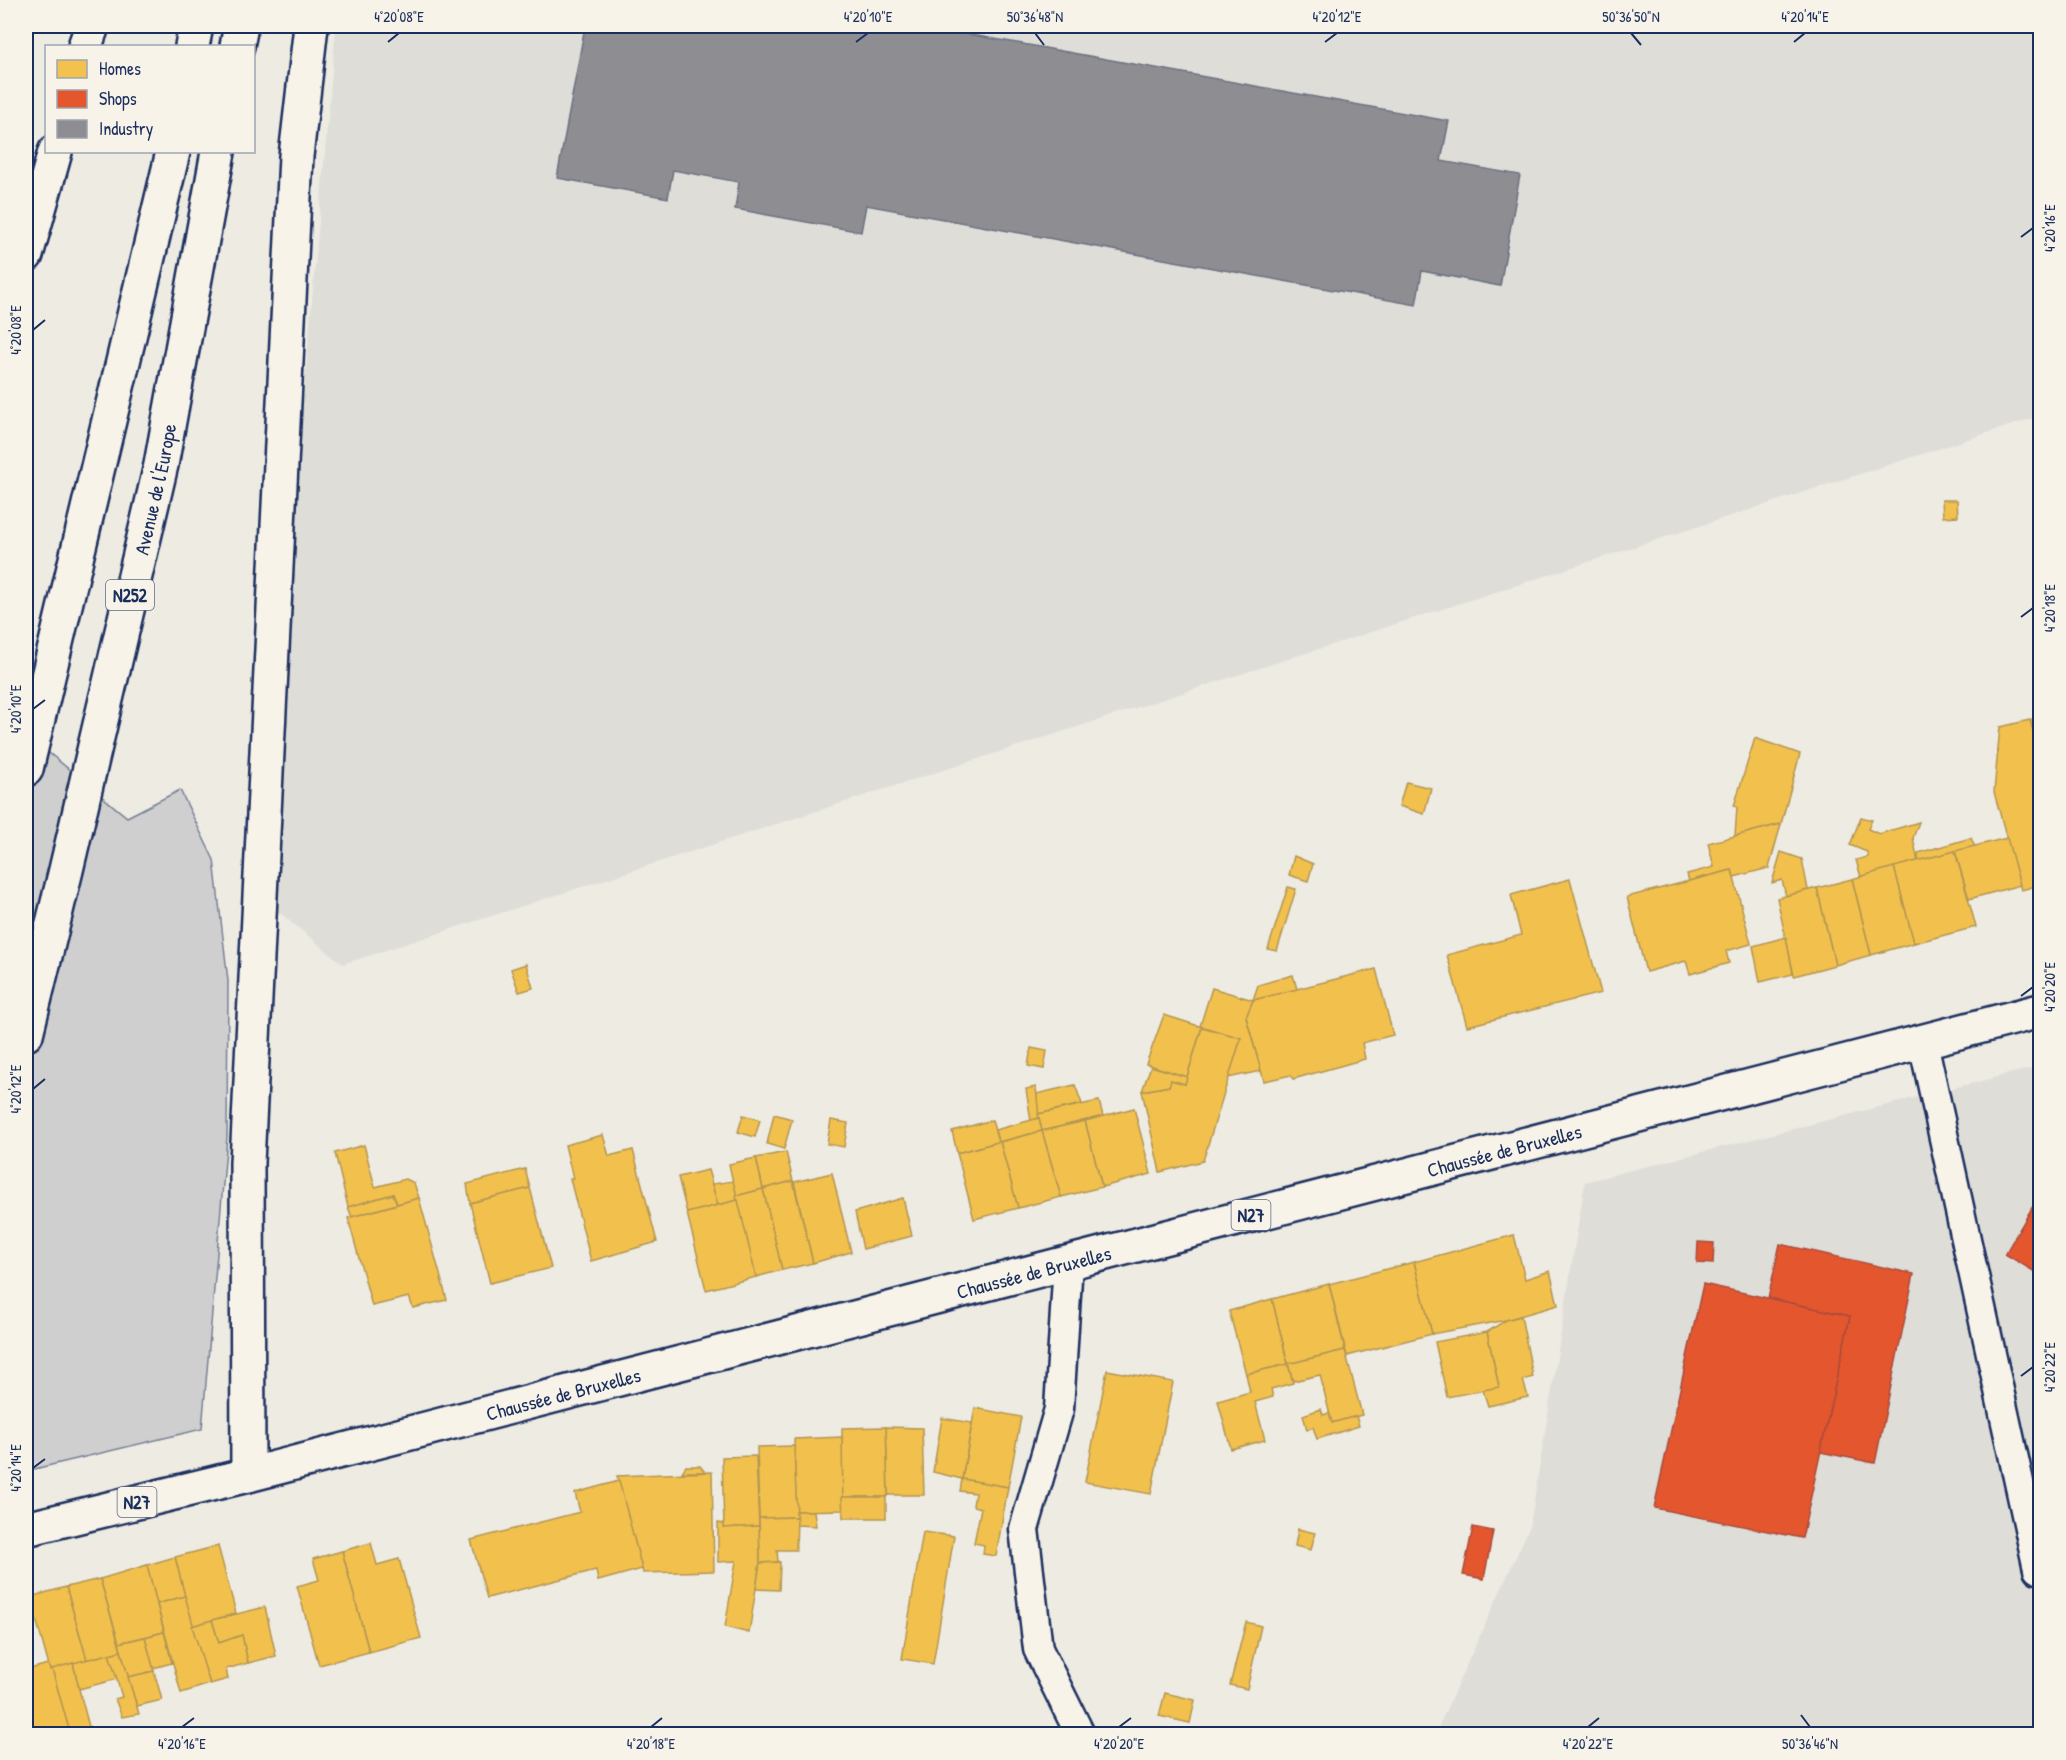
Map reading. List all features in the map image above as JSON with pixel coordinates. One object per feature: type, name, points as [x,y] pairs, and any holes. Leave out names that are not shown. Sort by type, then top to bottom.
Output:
[{"type":"main road","points":[[86,45],[92,26]]},
{"type":"main road","points":[[192,45],[196,26]]},
{"type":"main road","points":[[237,45],[241,26]]},
{"type":"main road","points":[[248,1475],[247,1163],[296,156],[311,26]]},
{"type":"main road","points":[[26,255],[55,153]]},
{"type":"main road","points":[[26,769],[173,153]]},
{"type":"main road","name":"Avenue de l'Europe","points":[[26,1034],[161,465],[218,153]]},
{"type":"main road","name":"Chaussée de Bruxelles","points":[[26,1529],[248,1475],[2040,1011]]},
{"type":"lane","points":[[1923,1042],[2038,1569],[2040,1568]]},
{"type":"lane","points":[[1068,1262],[1059,1409],[1024,1529],[1038,1649],[1080,1734]]},
{"type":"shaded area","points":[[336,26],[2040,26],[2040,416],[343,964],[260,897]]},
{"type":"shaded area","points":[[26,734],[127,817],[180,790],[214,860],[228,981],[227,1137],[202,1429],[26,1471]]},
{"type":"shaded area","points":[[2040,1066],[2040,1734],[1435,1734],[1530,1526],[1585,1182]]},
{"type":"building: Homes","points":[[1942,500],[1957,500],[1958,516],[1943,517]]},
{"type":"building: Homes","points":[[2040,717],[2040,757],[2030,720]]},
{"type":"building: Homes","points":[[2030,720],[2040,757],[2040,885],[2021,890],[1994,792],[2000,727]]},
{"type":"building: Homes","points":[[1755,738],[1800,754],[1781,824],[1735,836],[1737,807],[1734,806]]},
{"type":"building: Homes","points":[[1406,782],[1431,788],[1424,814],[1399,806]]},
{"type":"building: Homes","points":[[1861,817],[1872,820],[1868,829],[1879,834],[1919,822],[1913,838],[1918,861],[1861,877],[1856,860],[1868,857],[1867,852],[1850,845]]},
{"type":"building: Homes","points":[[1781,824],[1769,868],[1734,877],[1732,870],[1689,881],[1687,874],[1714,867],[1708,843]]},
{"type":"building: Homes","points":[[1971,838],[1975,847],[1918,861],[1918,853]]},
{"type":"building: Homes","points":[[2007,838],[2020,885],[1969,899],[1955,851]]},
{"type":"building: Homes","points":[[1955,851],[1976,927],[1914,943],[1894,867]]},
{"type":"building: Homes","points":[[1781,852],[1802,859],[1808,890],[1786,896],[1782,880],[1772,883]]},
{"type":"building: Homes","points":[[1294,856],[1313,864],[1308,881],[1289,875]]},
{"type":"building: Homes","points":[[1894,867],[1914,943],[1871,955],[1852,879]]},
{"type":"building: Homes","points":[[1732,870],[1751,944],[1726,951],[1729,963],[1690,974],[1686,961],[1646,972],[1627,897]]},
{"type":"building: Homes","points":[[1570,879],[1601,993],[1467,1026],[1447,955],[1521,935],[1511,895]]},
{"type":"building: Homes","points":[[1852,879],[1871,955],[1835,965],[1817,888]]},
{"type":"building: Homes","points":[[1288,887],[1296,889],[1277,951],[1268,949]]},
{"type":"building: Homes","points":[[1817,888],[1835,965],[1794,976],[1777,898]]},
{"type":"building: Homes","points":[[1786,937],[1793,974],[1760,982],[1753,946]]},
{"type":"building: Homes","points":[[526,964],[533,988],[519,992],[511,969]]},
{"type":"building: Homes","points":[[1376,969],[1393,1035],[1362,1043],[1365,1059],[1293,1079],[1291,1075],[1264,1081],[1246,1017],[1253,1000]]},
{"type":"building: Homes","points":[[1293,975],[1297,989],[1253,1000],[1258,985]]},
{"type":"building: Homes","points":[[1212,988],[1253,1000],[1246,1017],[1261,1071],[1228,1078],[1241,1038],[1200,1026]]},
{"type":"building: Homes","points":[[1164,1015],[1202,1027],[1187,1077],[1146,1064]]},
{"type":"building: Homes","points":[[1202,1027],[1241,1038],[1203,1161],[1160,1172],[1142,1091],[1169,1086],[1171,1080],[1185,1084]]},
{"type":"building: Homes","points":[[1031,1048],[1047,1051],[1044,1069],[1028,1066]]},
{"type":"building: Homes","points":[[1151,1066],[1187,1077],[1185,1084],[1171,1080],[1169,1086],[1142,1091]]},
{"type":"building: Homes","points":[[1075,1085],[1082,1104],[1038,1114],[1036,1094]]},
{"type":"building: Homes","points":[[1036,1087],[1039,1118],[1031,1121],[1026,1089]]},
{"type":"building: Homes","points":[[1099,1101],[1103,1116],[1042,1131],[1038,1114]]},
{"type":"building: Homes","points":[[1134,1108],[1151,1174],[1102,1187],[1085,1121]]},
{"type":"building: Homes","points":[[774,1114],[792,1119],[784,1149],[767,1144]]},
{"type":"building: Homes","points":[[743,1115],[760,1120],[755,1137],[738,1132]]},
{"type":"building: Homes","points":[[1039,1118],[1042,1131],[998,1142],[995,1130]]},
{"type":"building: Homes","points":[[831,1120],[848,1123],[844,1147],[827,1144]]},
{"type":"building: Homes","points":[[992,1120],[998,1142],[957,1153],[952,1131]]},
{"type":"building: Homes","points":[[1085,1121],[1102,1187],[1061,1197],[1042,1131]]},
{"type":"building: Homes","points":[[1042,1131],[1061,1197],[1018,1208],[1000,1142]]},
{"type":"building: Homes","points":[[603,1135],[609,1156],[633,1150],[657,1242],[591,1261],[570,1179],[573,1179],[565,1145]]},
{"type":"building: Homes","points":[[1000,1142],[1018,1208],[974,1219],[957,1153]]},
{"type":"building: Homes","points":[[364,1145],[375,1187],[406,1179],[414,1183],[419,1198],[397,1204],[393,1194],[348,1207],[335,1153]]},
{"type":"building: Homes","points":[[786,1152],[793,1181],[763,1189],[756,1158]]},
{"type":"building: Homes","points":[[756,1158],[763,1189],[736,1196],[729,1164]]},
{"type":"building: Homes","points":[[525,1169],[530,1188],[470,1203],[467,1184]]},
{"type":"building: Homes","points":[[708,1170],[718,1205],[687,1213],[678,1177]]},
{"type":"building: Homes","points":[[832,1173],[851,1252],[813,1263],[794,1182]]},
{"type":"building: Homes","points":[[733,1181],[738,1200],[718,1205],[712,1184]]},
{"type":"building: Homes","points":[[793,1181],[813,1263],[782,1270],[763,1189]]},
{"type":"building: Homes","points":[[530,1188],[551,1268],[490,1283],[470,1203]]},
{"type":"building: Homes","points":[[763,1189],[782,1270],[756,1277],[736,1196]]},
{"type":"building: Homes","points":[[393,1194],[397,1204],[352,1217],[348,1207]]},
{"type":"building: Homes","points":[[419,1198],[447,1300],[413,1308],[409,1297],[372,1306],[348,1218]]},
{"type":"building: Homes","points":[[903,1198],[912,1236],[863,1249],[855,1212]]},
{"type":"building: Homes","points":[[738,1200],[756,1277],[706,1290],[687,1213]]},
{"type":"building: Homes","points":[[1514,1235],[1525,1279],[1550,1271],[1558,1305],[1506,1320],[1432,1334],[1414,1262]]},
{"type":"building: Homes","points":[[1414,1262],[1432,1334],[1347,1356],[1329,1284]]},
{"type":"building: Homes","points":[[1329,1284],[1345,1350],[1288,1364],[1272,1299]]},
{"type":"building: Homes","points":[[1272,1299],[1288,1364],[1246,1374],[1229,1311]]},
{"type":"building: Homes","points":[[1521,1316],[1533,1377],[1523,1380],[1528,1397],[1488,1406],[1483,1390],[1499,1387],[1487,1332],[1506,1320]]},
{"type":"building: Homes","points":[[1487,1332],[1499,1387],[1447,1397],[1435,1342]]},
{"type":"building: Homes","points":[[1345,1350],[1362,1415],[1332,1423],[1320,1375],[1293,1381],[1288,1364]]},
{"type":"building: Homes","points":[[1288,1364],[1293,1383],[1271,1389],[1273,1397],[1255,1402],[1265,1440],[1231,1449],[1218,1401],[1250,1392],[1246,1374]]},
{"type":"building: Homes","points":[[1107,1370],[1173,1382],[1151,1494],[1085,1482]]},
{"type":"building: Homes","points":[[975,1408],[1021,1417],[1008,1487],[962,1479]]},
{"type":"building: Homes","points":[[1321,1409],[1323,1415],[1329,1413],[1332,1423],[1356,1416],[1359,1426],[1317,1439],[1313,1427],[1307,1430],[1303,1415]]},
{"type":"building: Homes","points":[[942,1418],[972,1423],[962,1479],[933,1472]]},
{"type":"building: Homes","points":[[886,1427],[922,1428],[924,1495],[888,1495]]},
{"type":"building: Homes","points":[[886,1427],[888,1495],[886,1497],[842,1497],[842,1428]]},
{"type":"building: Homes","points":[[842,1437],[843,1510],[796,1511],[794,1439]]},
{"type":"building: Homes","points":[[794,1446],[797,1517],[759,1518],[757,1447]]},
{"type":"building: Homes","points":[[756,1456],[759,1526],[724,1528],[722,1457]]},
{"type":"building: Homes","points":[[686,1466],[700,1466],[705,1472],[682,1472]]},
{"type":"building: Homes","points":[[712,1472],[714,1571],[643,1573],[617,1476]]},
{"type":"building: Homes","points":[[962,1479],[1008,1487],[996,1556],[983,1554],[984,1545],[974,1543],[981,1508],[973,1506],[975,1493],[960,1491]]},
{"type":"building: Homes","points":[[619,1481],[642,1569],[598,1581],[596,1570],[487,1598],[471,1540],[580,1512],[575,1493]]},
{"type":"building: Homes","points":[[842,1497],[886,1497],[886,1518],[843,1518]]},
{"type":"building: Homes","points":[[796,1511],[814,1511],[816,1526],[796,1525]]},
{"type":"building: Homes","points":[[797,1517],[796,1550],[777,1550],[778,1562],[760,1563],[759,1518]]},
{"type":"building: Homes","points":[[718,1523],[724,1524],[724,1528],[759,1526],[760,1563],[749,1633],[725,1627],[736,1561],[718,1562]]},
{"type":"building: Homes","points":[[1298,1529],[1315,1533],[1311,1550],[1295,1546]]},
{"type":"building: Homes","points":[[923,1532],[954,1536],[933,1664],[902,1659]]},
{"type":"building: Homes","points":[[371,1543],[377,1565],[399,1559],[421,1638],[369,1652],[342,1551]]},
{"type":"building: Homes","points":[[218,1546],[236,1613],[192,1626],[175,1557]]},
{"type":"building: Homes","points":[[342,1551],[369,1652],[319,1665],[297,1586],[319,1580],[313,1559]]},
{"type":"building: Homes","points":[[175,1557],[185,1596],[157,1604],[147,1565]]},
{"type":"building: Homes","points":[[780,1562],[779,1590],[756,1589],[760,1563]]},
{"type":"building: Homes","points":[[147,1565],[164,1632],[119,1643],[100,1579]]},
{"type":"building: Homes","points":[[100,1579],[121,1651],[87,1660],[66,1587]]},
{"type":"building: Homes","points":[[66,1587],[87,1660],[50,1670],[30,1597]]},
{"type":"building: Homes","points":[[185,1596],[210,1684],[181,1693],[157,1604]]},
{"type":"building: Homes","points":[[265,1607],[276,1656],[248,1663],[242,1635],[219,1643],[212,1620]]},
{"type":"building: Homes","points":[[212,1620],[219,1643],[242,1635],[248,1663],[226,1669],[228,1679],[210,1684],[192,1626]]},
{"type":"building: Homes","points":[[1246,1622],[1261,1626],[1247,1689],[1230,1685]]},
{"type":"building: Homes","points":[[164,1632],[172,1663],[153,1668],[145,1637]]},
{"type":"building: Homes","points":[[145,1637],[154,1671],[128,1677],[119,1643]]},
{"type":"building: Homes","points":[[121,1651],[139,1714],[122,1717],[115,1699],[122,1697],[109,1654]]},
{"type":"building: Homes","points":[[109,1654],[117,1679],[79,1689],[73,1663]]},
{"type":"building: Homes","points":[[73,1663],[91,1734],[70,1734],[52,1669]]},
{"type":"building: Homes","points":[[48,1664],[50,1670],[52,1669],[70,1733],[26,1734],[26,1670]]},
{"type":"building: Homes","points":[[154,1671],[162,1700],[137,1706],[128,1677]]},
{"type":"building: Homes","points":[[1165,1693],[1195,1700],[1190,1723],[1159,1716]]},
{"type":"building: Homes","points":[[1119,1728],[1150,1734],[1117,1734]]},
{"type":"building: Shops","points":[[2040,1194],[2040,1275],[2005,1254]]},
{"type":"building: Shops","points":[[1698,1242],[1714,1243],[1713,1264],[1697,1263]]},
{"type":"building: Shops","points":[[1780,1244],[1914,1274],[1875,1463],[1820,1452],[1850,1316],[1768,1298]]},
{"type":"building: Shops","points":[[1703,1284],[1850,1316],[1802,1538],[1654,1508]]},
{"type":"building: Shops","points":[[1473,1527],[1493,1531],[1484,1579],[1463,1575]]},
{"type":"building: Industry","points":[[585,26],[923,26],[1449,121],[1441,161],[1520,175],[1500,286],[1422,271],[1416,305],[866,205],[861,232],[735,209],[739,182],[673,170],[668,198],[557,178]]}]
